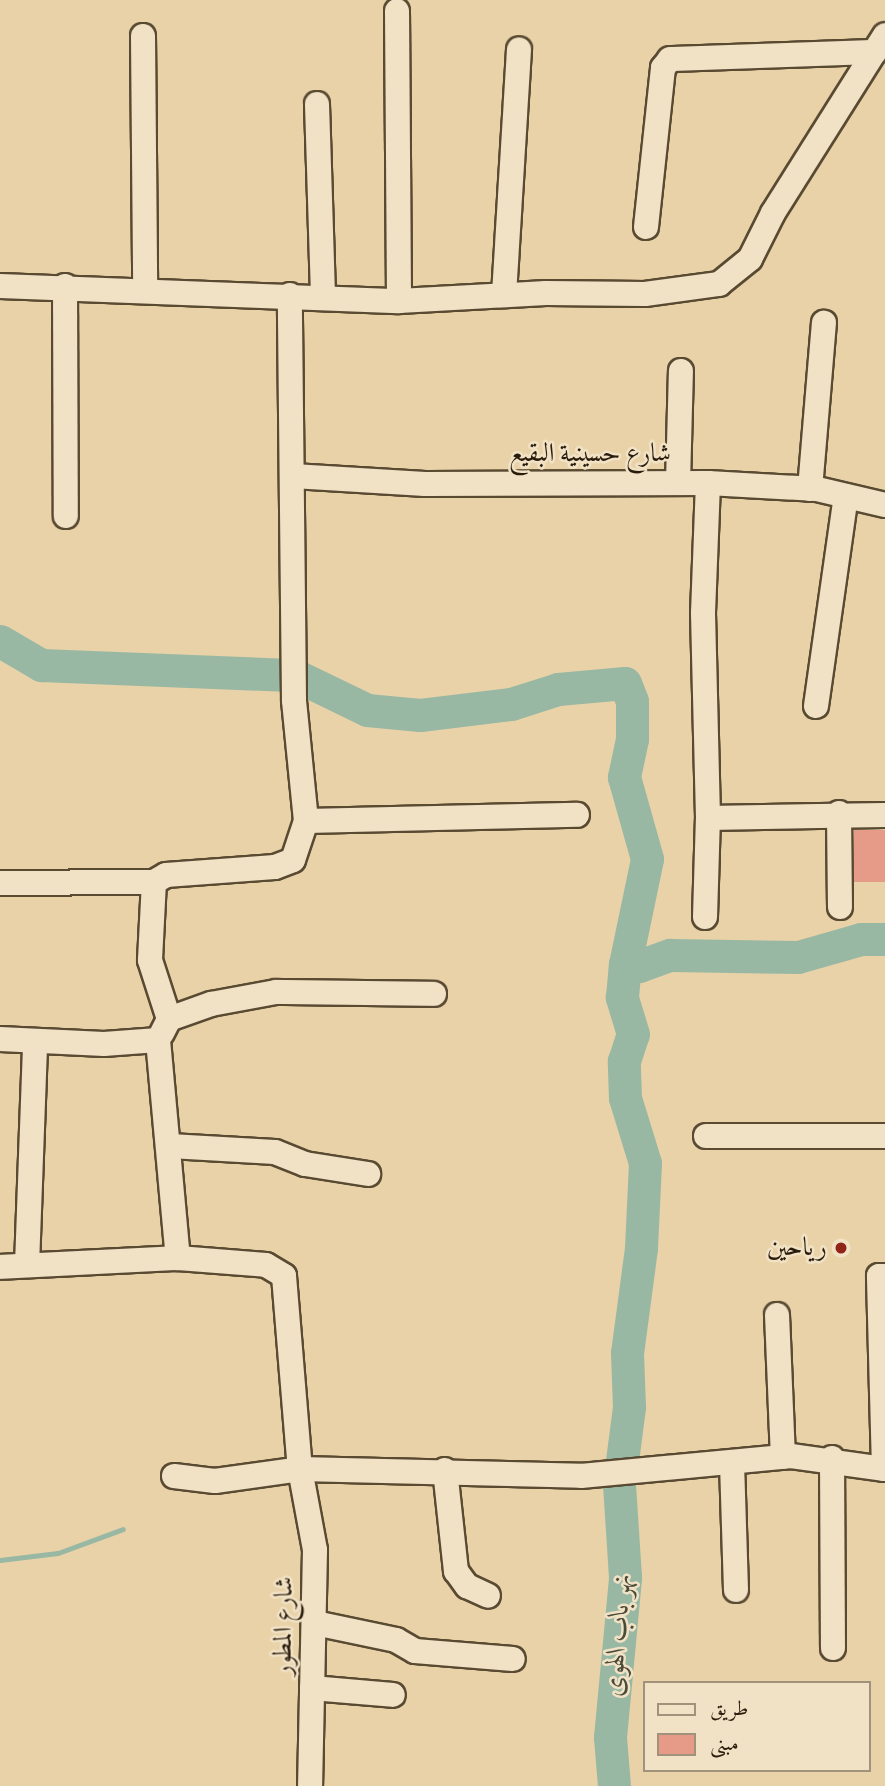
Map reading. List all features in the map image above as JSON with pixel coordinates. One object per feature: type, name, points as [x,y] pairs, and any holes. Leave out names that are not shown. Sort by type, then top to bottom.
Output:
[{"type":"street","points":[[397,10],[399,301]]},
{"type":"street","points":[[143,36],[145,289]]},
{"type":"street","points":[[646,228],[663,68],[670,59],[880,43]]},
{"type":"street","points":[[0,286],[145,289],[399,301],[504,295],[645,294],[719,284],[750,259],[779,203],[880,43]]},
{"type":"street","points":[[504,295],[519,49]]},
{"type":"street","points":[[317,104],[323,297]]},
{"type":"street","points":[[65,286],[66,516]]},
{"type":"street","points":[[0,883],[154,881],[166,875],[275,867],[293,860],[306,821],[295,700],[290,295]]},
{"type":"street","points":[[810,489],[824,323]]},
{"type":"street","points":[[678,483],[681,371]]},
{"type":"street","name":"شارع حسينية البقيع","points":[[293,476],[425,484],[708,483],[810,489],[885,505]]},
{"type":"street","points":[[705,916],[708,818],[703,614],[708,483]]},
{"type":"street","points":[[816,706],[846,496]]},
{"type":"street","points":[[708,818],[839,813],[885,815]]},
{"type":"street","points":[[839,813],[840,907]]},
{"type":"street","points":[[306,821],[577,815]]},
{"type":"street","points":[[0,1267],[178,1258],[164,1030],[150,960],[154,881]]},
{"type":"street","points":[[0,1040],[35,1043],[164,1030],[211,1004],[276,992],[434,994]]},
{"type":"street","points":[[27,1265],[35,1043]]},
{"type":"street","points":[[706,1136],[885,1136]]},
{"type":"street","points":[[170,1146],[275,1152],[305,1164],[368,1174]]},
{"type":"street","name":"شارع المطور","points":[[178,1258],[266,1265],[284,1276],[300,1469],[314,1550],[315,1623],[310,1786]]},
{"type":"street","points":[[174,1476],[215,1481],[300,1469],[445,1470],[581,1476],[783,1457],[832,1458],[884,1469],[879,1276],[885,1276]]},
{"type":"street","points":[[777,1315],[783,1457]]},
{"type":"street","points":[[832,1458],[833,1648]]},
{"type":"street","points":[[732,1463],[736,1590]]},
{"type":"street","points":[[445,1470],[456,1571],[467,1586],[488,1596]]},
{"type":"street","points":[[315,1623],[396,1640],[415,1651],[513,1659]]},
{"type":"street","points":[[313,1688],[393,1695]]},
{"type":"building","points":[[854,830],[885,830],[885,882],[854,882]]},
{"type":"waterway","points":[[0,641],[41,665],[295,675],[367,710],[420,715],[511,704],[558,689],[625,683],[632,701],[632,739],[624,777],[647,859],[625,964],[639,966],[670,955],[798,957],[861,939],[885,939]]},
{"type":"waterway","name":"نهر باب الهوى","points":[[614,1786],[610,1737],[625,1577],[619,1484],[629,1407],[627,1353],[641,1248],[645,1163],[625,1098],[624,1061],[633,1034],[622,997],[625,964]]},
{"type":"waterway","points":[[0,1560],[58,1553],[123,1529]]},
{"type":"place","name":"رياحين","points":[[841,1248]]}]
